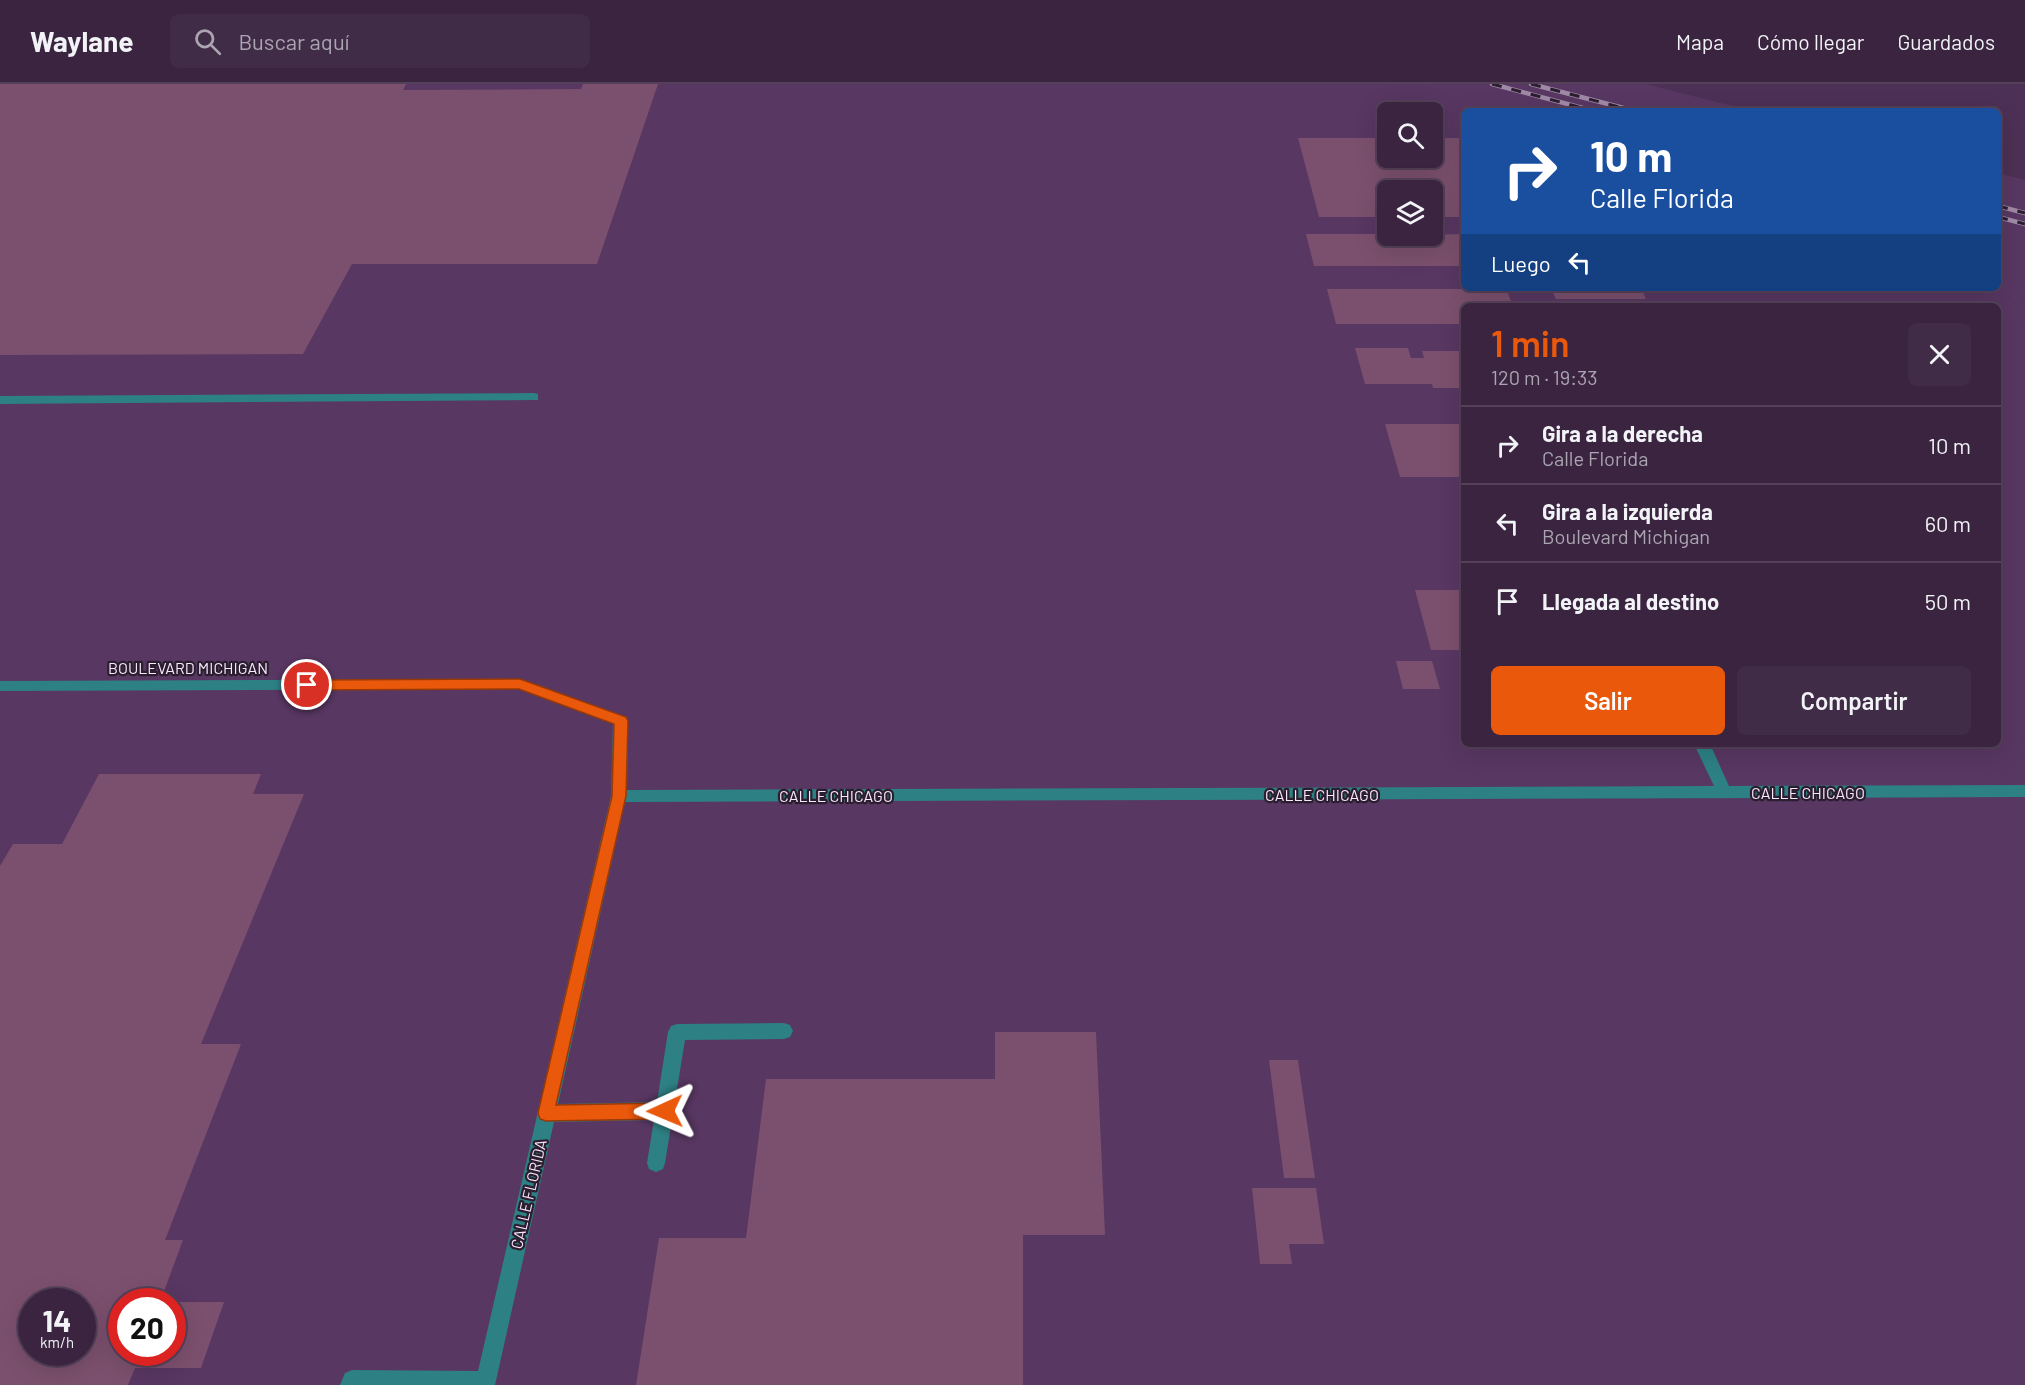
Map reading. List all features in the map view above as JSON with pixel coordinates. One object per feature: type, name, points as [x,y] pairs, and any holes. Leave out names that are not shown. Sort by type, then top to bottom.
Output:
[{"type":"street","points":[[0,400],[534,398]]},
{"type":"street","name":"BOULEVARD MICHIGAN","points":[[0,686],[520,684],[621,721]]},
{"type":"street","name":"CALLE FLORIDA","points":[[485,1384],[619,796],[621,721]]},
{"type":"street","points":[[1703,747],[1725,793]]},
{"type":"street","name":"CALLE CHICAGO","points":[[619,796],[2025,791]]},
{"type":"street","points":[[656,1163],[676,1032],[784,1031]]},
{"type":"street","points":[[546,1113],[665,1111]]},
{"type":"street","points":[[350,1385],[352,1380],[485,1384]]},
{"type":"shaded area","points":[[0,84],[1646,84],[1740,108],[1461,108],[1461,291],[2001,291],[2001,174],[2025,180],[2025,1385],[0,1385]]},
{"type":"building","points":[[0,84],[406,84],[403,90],[581,89],[583,84],[658,84],[597,264],[352,264],[303,354],[0,355]]},
{"type":"building","points":[[1298,138],[1377,138],[1377,168],[1443,168],[1443,138],[1461,138],[1461,217],[1443,217],[1443,180],[1377,180],[1377,217],[1319,217]]},
{"type":"building","points":[[1306,234],[1377,234],[1377,246],[1443,246],[1443,235],[1461,234],[1461,266],[1314,266]]},
{"type":"building","points":[[1327,289],[1507,291],[1512,303],[1461,303],[1461,324],[1336,324]]},
{"type":"building","points":[[1552,291],[1642,291],[1646,299],[1556,299]]},
{"type":"building","points":[[1355,348],[1408,348],[1411,358],[1424,358],[1422,351],[1461,351],[1461,388],[1433,388],[1432,384],[1365,384]]},
{"type":"building","points":[[1385,424],[1461,424],[1461,477],[1400,477]]},
{"type":"building","points":[[1415,590],[1461,590],[1461,650],[1431,650]]},
{"type":"building","points":[[1396,661],[1432,661],[1440,689],[1403,689]]},
{"type":"building","points":[[99,774],[261,774],[253,794],[304,794],[201,1044],[241,1044],[165,1240],[183,1240],[165,1288],[108,1288],[108,1366],[186,1366],[186,1302],[224,1302],[201,1368],[135,1368],[128,1385],[0,1385],[0,866],[13,844],[62,844]]},
{"type":"building","points":[[995,1032],[1096,1032],[1105,1235],[1023,1235],[1023,1385],[636,1385],[659,1238],[746,1238],[766,1079],[995,1079]]},
{"type":"building","points":[[1269,1060],[1298,1060],[1315,1178],[1284,1178]]},
{"type":"building","points":[[1252,1188],[1316,1188],[1324,1244],[1289,1244],[1292,1264],[1260,1264]]},
{"type":"railway","points":[[1492,84],[1583,108]]},
{"type":"railway","points":[[1531,84],[1623,108]]},
{"type":"railway","points":[[2001,207],[2025,213]]},
{"type":"railway","points":[[2001,218],[2025,224]]},
{"type":"route","points":[[307,685],[520,684],[621,721],[619,796],[546,1113],[665,1111]]}]
